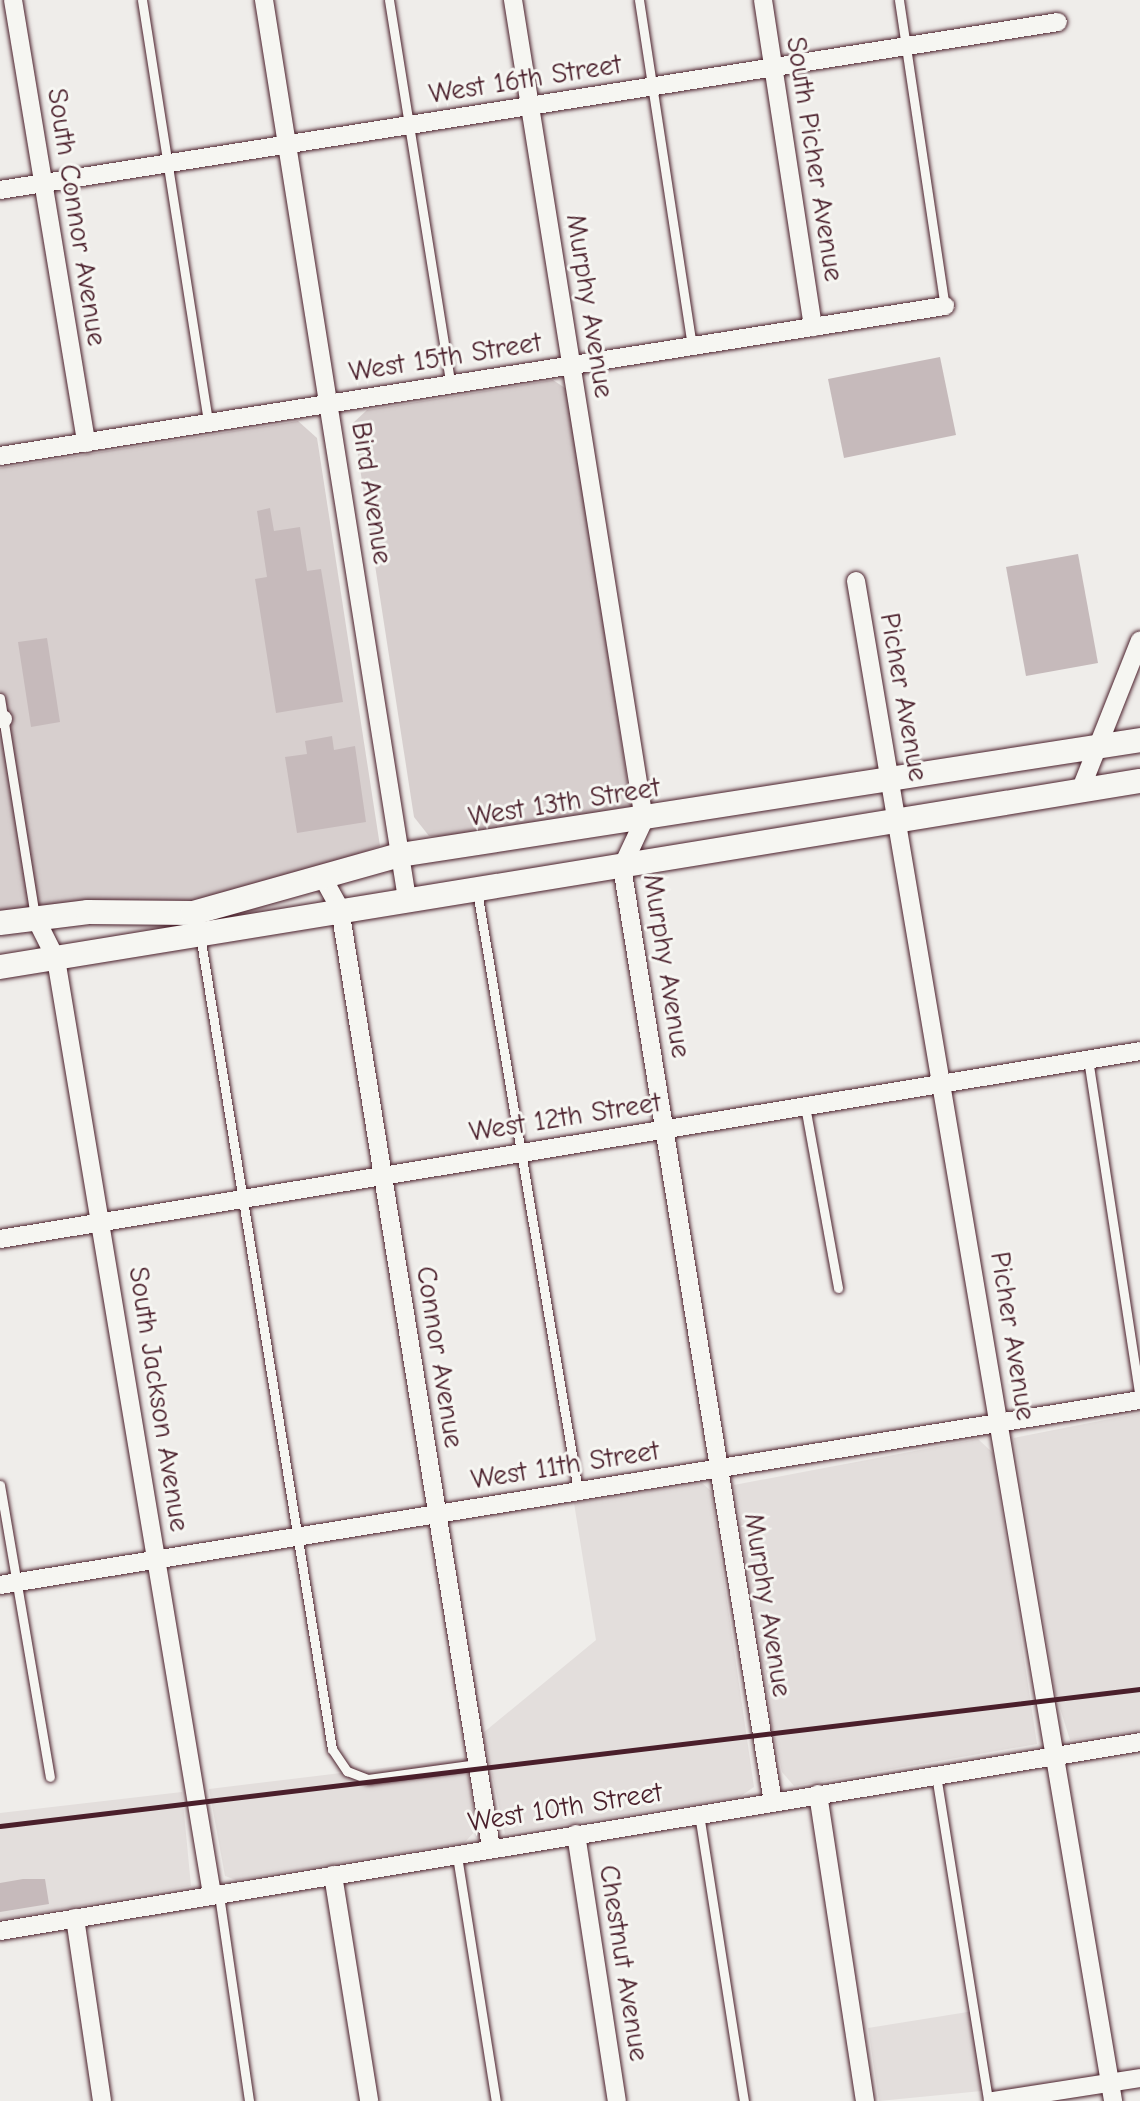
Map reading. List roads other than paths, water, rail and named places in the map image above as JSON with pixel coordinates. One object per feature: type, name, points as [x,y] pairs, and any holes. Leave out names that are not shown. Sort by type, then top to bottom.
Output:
[{"type":"street","name":"South Connor Avenue","points":[[13,0],[86,443]]},
{"type":"street","name":"Bird Avenue","points":[[264,0],[407,899]]},
{"type":"street","name":"Murphy Avenue","points":[[513,0],[644,820],[622,867],[773,1802]]},
{"type":"street","name":"South Picher Avenue","points":[[763,0],[813,327]]},
{"type":"street","name":"West 16th Street","points":[[0,190],[1058,22]]},
{"type":"street","name":"West 15th Street","points":[[0,456],[945,306]]},
{"type":"street","name":"Picher Avenue","points":[[856,581],[887,781],[901,820],[1112,2092]]},
{"type":"street","points":[[1080,791],[1140,640]]},
{"type":"street","name":"West 13th Street","points":[[0,923],[35,917],[193,913],[400,855],[764,802],[1140,740]]},
{"type":"street","points":[[1032,757],[1039,797]]},
{"type":"street","points":[[0,967],[199,932],[622,867],[767,840],[1140,781]]},
{"type":"street","points":[[764,802],[767,840]]},
{"type":"street","points":[[495,843],[502,885]]},
{"type":"street","name":"Connor Avenue","points":[[323,878],[340,909],[491,1848]]},
{"type":"street","name":"South Jackson Avenue","points":[[35,917],[56,959],[216,1894]]},
{"type":"street","name":"West 12th Street","points":[[0,1239],[1140,1051]]},
{"type":"street","name":"West 11th Street","points":[[8,1584],[1140,1400]]},
{"type":"street","name":"West 10th Street","points":[[0,1931],[1140,1742]]},
{"type":"street","points":[[818,1794],[865,2101]]},
{"type":"street","name":"Chestnut Avenue","points":[[576,1834],[617,2101]]},
{"type":"street","points":[[333,1875],[369,2101]]},
{"type":"street","points":[[75,1918],[102,2101]]},
{"type":"street","points":[[991,2101],[1112,2092],[1140,2078]]},
{"type":"lane","points":[[142,0],[208,423]]},
{"type":"lane","points":[[389,0],[451,385]]},
{"type":"lane","points":[[639,0],[692,346]]},
{"type":"lane","points":[[899,0],[945,306]]},
{"type":"lane","points":[[0,698],[35,917]]},
{"type":"lane","points":[[477,889],[578,1491]]},
{"type":"lane","points":[[199,932],[336,1759],[368,1779],[477,1764]]},
{"type":"lane","points":[[1088,1059],[1140,1400]]},
{"type":"lane","points":[[805,1106],[838,1288]]},
{"type":"lane","points":[[0,1485],[8,1584],[50,1777]]},
{"type":"lane","points":[[936,1775],[991,2101]]},
{"type":"lane","points":[[699,1814],[744,2101]]},
{"type":"lane","points":[[456,1854],[496,2101]]},
{"type":"lane","points":[[216,1894],[249,2101]]},
{"type":"railway","points":[[0,1826],[1140,1689]]}]
